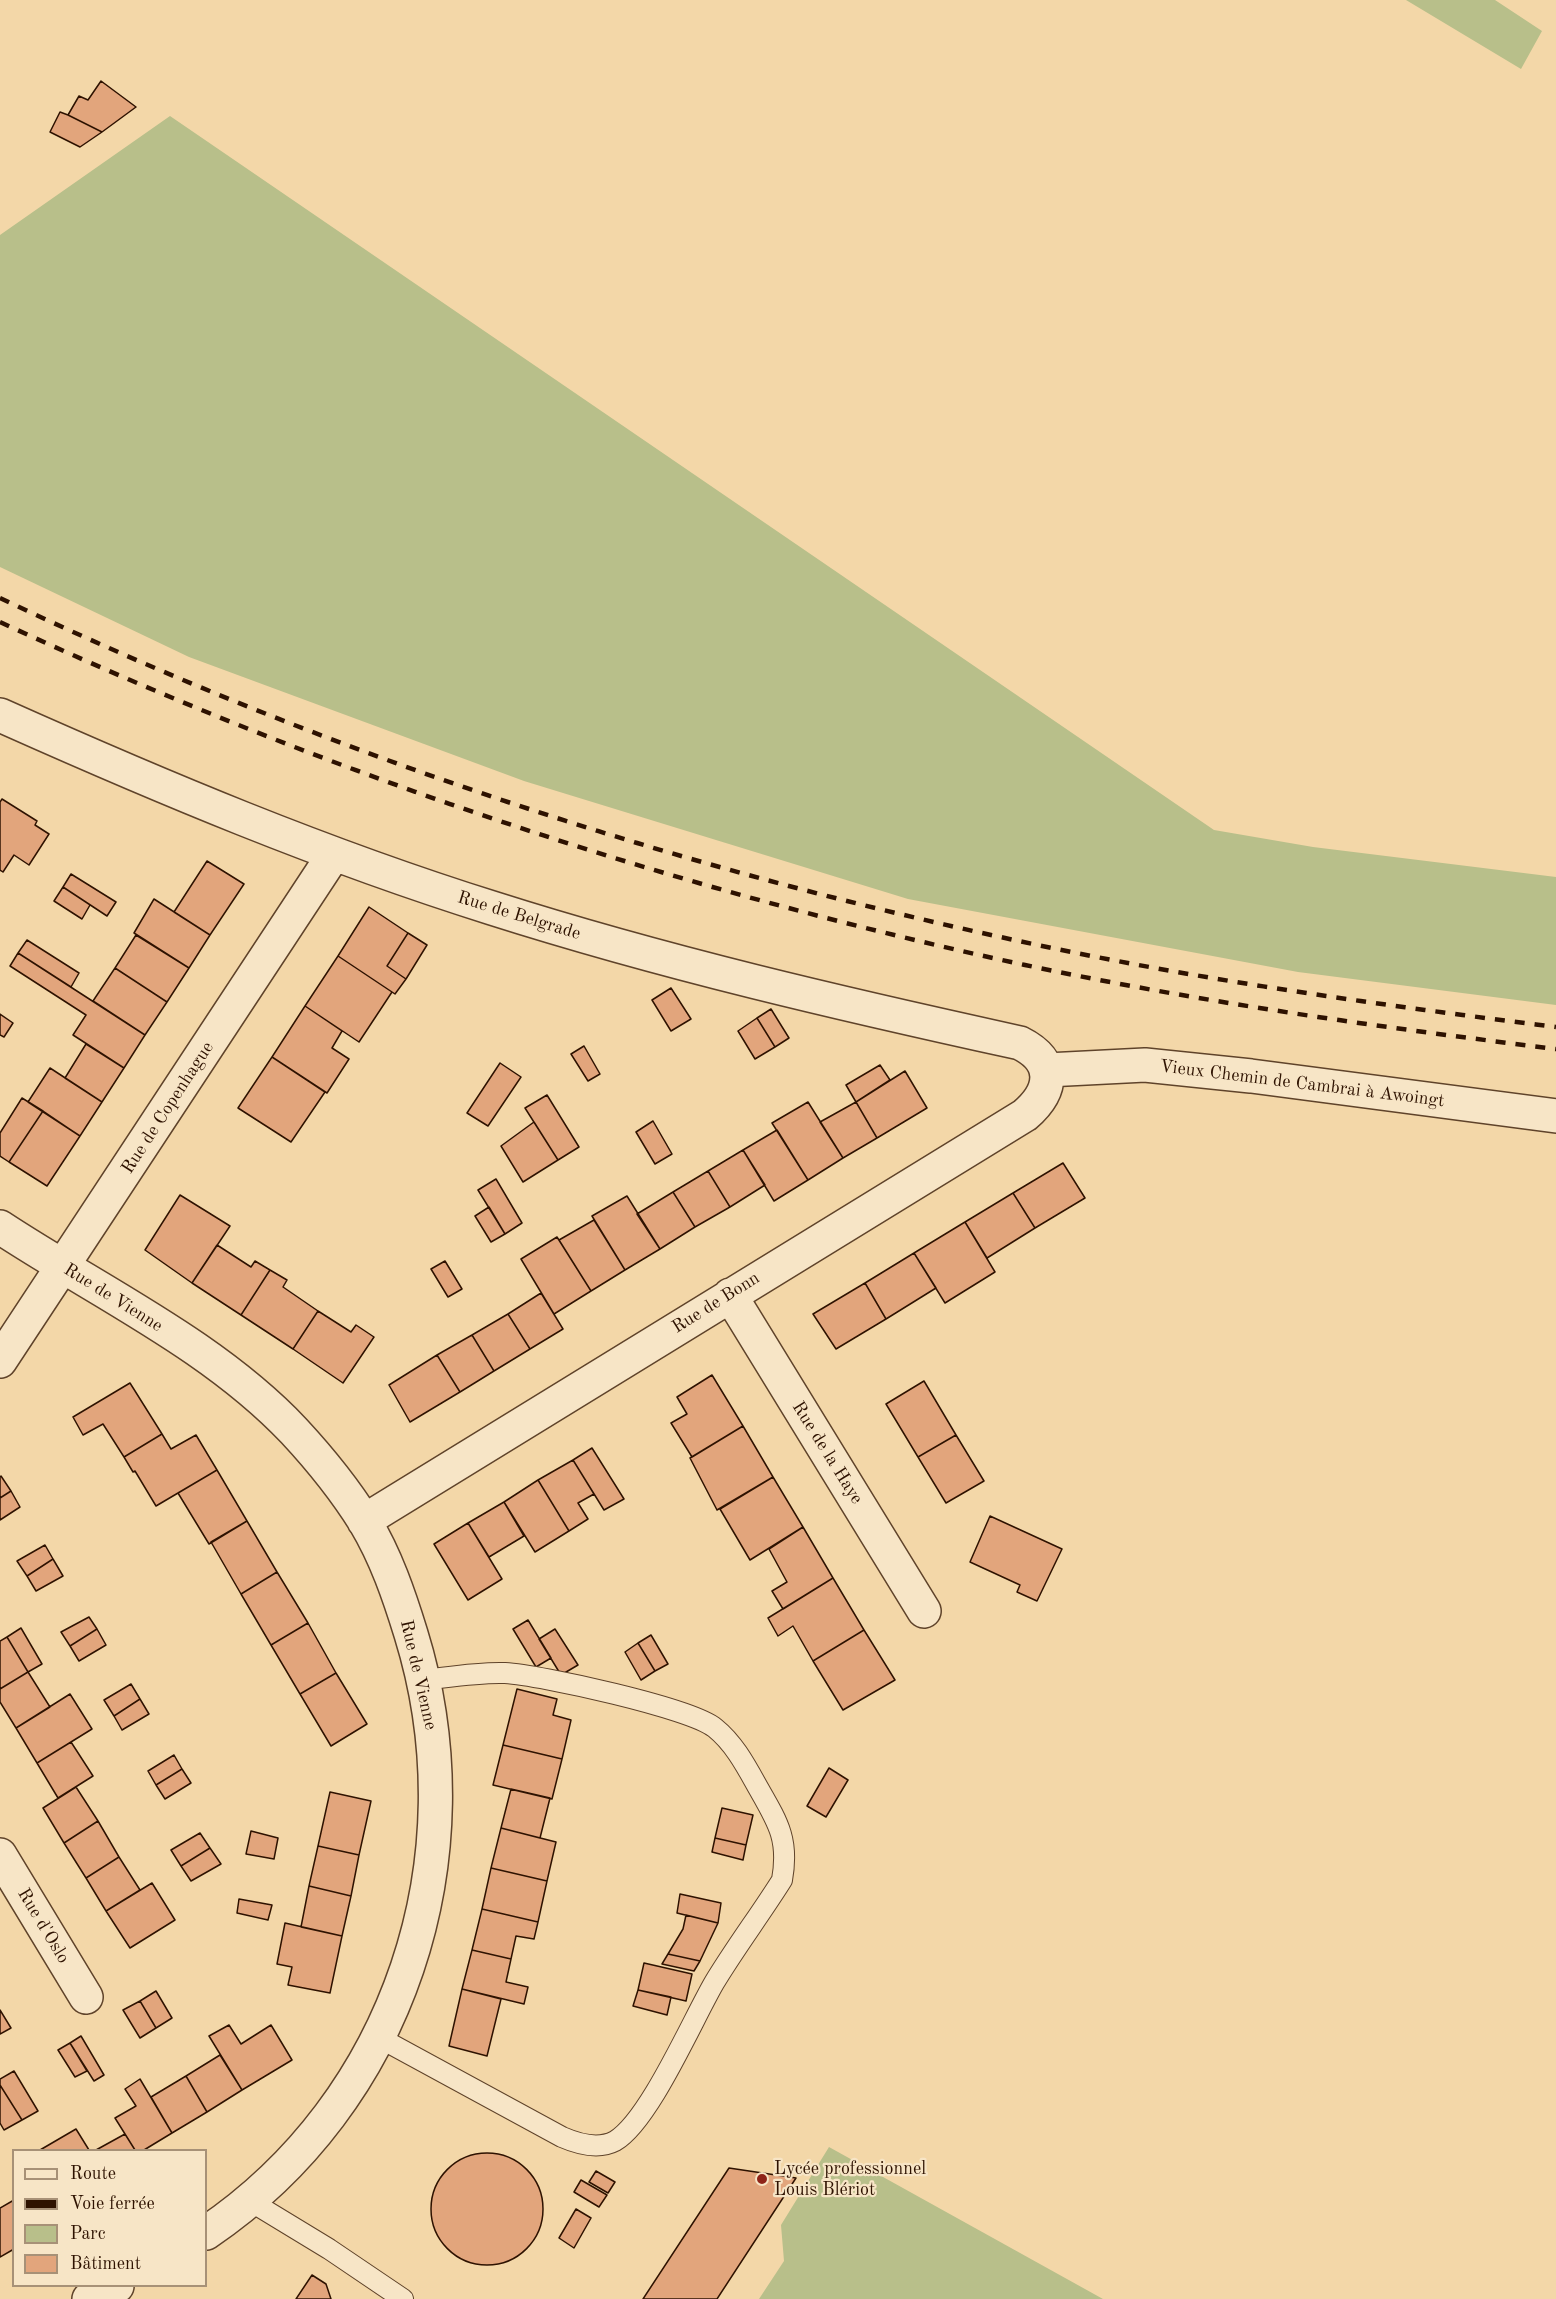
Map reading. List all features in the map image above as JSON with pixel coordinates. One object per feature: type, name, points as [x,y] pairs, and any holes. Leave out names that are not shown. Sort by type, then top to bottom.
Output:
[{"type":"street","name":"Rue de Belgrade","points":[[0,715],[173,792],[333,854],[490,908],[597,940],[825,1000],[1020,1043],[1042,1059],[1047,1070]]},
{"type":"street","name":"Rue de Copenhague","points":[[0,1361],[64,1267],[333,854]]},
{"type":"street","name":"Vieux Chemin de Cambrai à Awoingt","points":[[1047,1070],[1118,1064],[1145,1065],[1251,1076],[1556,1116]]},
{"type":"street","name":"Rue de Bonn","points":[[364,1521],[1025,1115],[1042,1095],[1047,1070]]},
{"type":"street","name":"Rue de Vienne","points":[[0,1227],[184,1342],[237,1380],[292,1429],[330,1474],[364,1521],[390,1572],[423,1680],[431,1718],[436,1774],[432,1860],[421,1926],[397,1997],[348,2091],[323,2124],[298,2154],[250,2201],[207,2233]]},
{"type":"street","name":"Rue de la Haye","points":[[730,1295],[924,1611]]},
{"type":"street","name":"Rue d'Oslo","points":[[0,1855],[86,1997]]},
{"type":"street","points":[[89,2299],[115,2287]]},
{"type":"lane","points":[[378,2037],[562,2137],[579,2144],[596,2145],[613,2142],[626,2133],[646,2107],[713,1985],[782,1880],[784,1866],[782,1831],[772,1810],[728,1740],[697,1717],[525,1675],[487,1673],[423,1680]]},
{"type":"lane","points":[[250,2201],[329,2249],[403,2299]]},
{"type":"green space","points":[[1406,0],[1495,0],[1542,31],[1521,69]]},
{"type":"green space","points":[[170,116],[1214,830],[1313,847],[1556,877],[1556,1005],[1298,972],[908,899],[524,781],[189,657],[0,567],[0,235]]},
{"type":"green space","points":[[829,2147],[1103,2299],[759,2299],[784,2261],[781,2225]]},
{"type":"building","points":[[101,81],[136,107],[102,132],[68,115],[79,96],[88,100]]},
{"type":"building","points":[[60,112],[102,132],[80,147],[50,132]]},
{"type":"building","points":[[2,799],[37,821],[35,825],[49,834],[29,865],[14,855],[3,872],[0,870],[0,802]]},
{"type":"building","points":[[207,861],[244,884],[210,935],[174,912]]},
{"type":"building","points":[[71,874],[116,902],[107,916],[63,887]]},
{"type":"building","points":[[63,887],[90,905],[82,919],[54,901]]},
{"type":"building","points":[[154,899],[210,935],[189,968],[134,933]]},
{"type":"building","points":[[369,907],[408,933],[387,966],[406,979],[395,994],[338,956]]},
{"type":"building","points":[[408,933],[427,945],[406,979],[387,966]]},
{"type":"building","points":[[136,935],[189,968],[167,1002],[115,968]]},
{"type":"building","points":[[27,940],[79,973],[71,987],[18,953]]},
{"type":"building","points":[[18,953],[145,1035],[124,1068],[73,1035],[86,1015],[10,966]]},
{"type":"building","points":[[338,956],[392,992],[359,1042],[305,1006]]},
{"type":"building","points":[[115,968],[167,1002],[145,1035],[93,1001]]},
{"type":"building","points":[[671,988],[691,1019],[671,1031],[652,1000]]},
{"type":"building","points":[[305,1006],[342,1031],[332,1048],[349,1059],[327,1093],[272,1057]]},
{"type":"building","points":[[771,1009],[789,1038],[775,1047],[757,1018]]},
{"type":"building","points":[[0,1014],[13,1023],[4,1037],[0,1035]]},
{"type":"building","points":[[757,1018],[775,1047],[755,1059],[738,1031]]},
{"type":"building","points":[[86,1044],[124,1068],[102,1102],[65,1078]]},
{"type":"building","points":[[584,1046],[600,1074],[588,1081],[571,1054]]},
{"type":"building","points":[[272,1057],[325,1092],[291,1142],[238,1108]]},
{"type":"building","points":[[500,1063],[521,1077],[488,1126],[467,1113]]},
{"type":"building","points":[[880,1065],[890,1080],[856,1102],[846,1085]]},
{"type":"building","points":[[50,1068],[102,1102],[80,1136],[28,1102]]},
{"type":"building","points":[[905,1071],[927,1108],[877,1138],[856,1102]]},
{"type":"building","points":[[547,1095],[579,1147],[558,1160],[525,1108]]},
{"type":"building","points":[[22,1098],[43,1111],[9,1162],[0,1156],[0,1133]]},
{"type":"building","points":[[808,1102],[843,1158],[808,1180],[772,1123]]},
{"type":"building","points":[[856,1102],[877,1138],[843,1158],[820,1122]]},
{"type":"building","points":[[43,1111],[80,1136],[47,1186],[9,1162]]},
{"type":"building","points":[[653,1121],[672,1154],[655,1164],[636,1132]]},
{"type":"building","points":[[534,1122],[558,1160],[523,1182],[501,1146]]},
{"type":"building","points":[[777,1130],[808,1180],[774,1201],[743,1150]]},
{"type":"building","points":[[743,1150],[765,1185],[730,1207],[708,1171]]},
{"type":"building","points":[[1063,1163],[1085,1198],[1035,1228],[1013,1193]]},
{"type":"building","points":[[708,1171],[730,1207],[695,1227],[673,1192]]},
{"type":"building","points":[[496,1179],[522,1223],[505,1234],[478,1190]]},
{"type":"building","points":[[673,1192],[695,1227],[660,1249],[637,1214]]},
{"type":"building","points":[[1013,1193],[1035,1228],[987,1258],[965,1222]]},
{"type":"building","points":[[180,1195],[230,1226],[192,1283],[145,1250]]},
{"type":"building","points":[[627,1196],[660,1249],[625,1270],[592,1216]]},
{"type":"building","points":[[489,1207],[505,1234],[491,1242],[475,1216]]},
{"type":"building","points":[[594,1220],[625,1270],[591,1291],[559,1240]]},
{"type":"building","points":[[965,1222],[995,1272],[945,1303],[914,1253]]},
{"type":"building","points":[[557,1237],[591,1291],[554,1314],[521,1259]]},
{"type":"building","points":[[217,1245],[251,1267],[255,1261],[270,1270],[241,1315],[192,1283]]},
{"type":"building","points":[[914,1253],[936,1288],[886,1319],[865,1283]]},
{"type":"building","points":[[445,1261],[462,1289],[448,1297],[431,1269]]},
{"type":"building","points":[[270,1270],[287,1280],[283,1287],[318,1311],[293,1349],[241,1315]]},
{"type":"building","points":[[865,1283],[886,1319],[836,1349],[813,1314]]},
{"type":"building","points":[[541,1293],[563,1329],[530,1349],[508,1314]]},
{"type":"building","points":[[318,1311],[351,1332],[356,1325],[374,1337],[343,1383],[293,1349]]},
{"type":"building","points":[[508,1314],[530,1349],[494,1371],[472,1335]]},
{"type":"building","points":[[472,1335],[494,1371],[460,1392],[437,1355]]},
{"type":"building","points":[[437,1355],[460,1392],[410,1422],[389,1385]]},
{"type":"building","points":[[712,1375],[743,1426],[692,1457],[671,1423],[687,1414],[677,1397]]},
{"type":"building","points":[[924,1381],[956,1435],[918,1457],[886,1404]]},
{"type":"building","points":[[130,1383],[162,1434],[124,1457],[103,1424],[83,1435],[73,1417]]},
{"type":"building","points":[[743,1426],[773,1477],[717,1510],[690,1458]]},
{"type":"building","points":[[162,1434],[171,1449],[196,1435],[217,1470],[156,1506],[124,1457]]},
{"type":"building","points":[[956,1435],[984,1481],[946,1503],[918,1457]]},
{"type":"building","points":[[592,1448],[624,1499],[604,1510],[573,1460]]},
{"type":"building","points":[[573,1460],[594,1494],[578,1503],[588,1519],[569,1531],[538,1480]]},
{"type":"building","points":[[217,1470],[247,1521],[209,1544],[178,1493]]},
{"type":"building","points":[[0,1477],[11,1491],[0,1498]]},
{"type":"building","points":[[773,1477],[803,1527],[750,1560],[720,1509]]},
{"type":"building","points":[[538,1480],[569,1531],[535,1552],[504,1502]]},
{"type":"building","points":[[11,1491],[20,1507],[0,1520],[0,1498]]},
{"type":"building","points":[[504,1502],[524,1536],[489,1557],[468,1523]]},
{"type":"building","points":[[990,1516],[1062,1549],[1037,1601],[1017,1592],[1020,1585],[970,1562]]},
{"type":"building","points":[[247,1521],[277,1572],[241,1594],[211,1542]]},
{"type":"building","points":[[468,1523],[502,1579],[468,1600],[434,1544]]},
{"type":"building","points":[[803,1527],[833,1578],[783,1609],[772,1591],[787,1582],[769,1549]]},
{"type":"building","points":[[45,1545],[53,1559],[27,1576],[17,1561]]},
{"type":"building","points":[[53,1559],[63,1576],[36,1591],[27,1576]]},
{"type":"building","points":[[277,1572],[308,1623],[271,1645],[241,1594]]},
{"type":"building","points":[[833,1578],[864,1630],[813,1661],[793,1626],[778,1636],[768,1618]]},
{"type":"building","points":[[89,1617],[97,1629],[70,1646],[61,1632]]},
{"type":"building","points":[[528,1620],[551,1658],[536,1667],[513,1629]]},
{"type":"building","points":[[308,1623],[336,1673],[300,1694],[271,1645]]},
{"type":"building","points":[[21,1628],[42,1664],[28,1672],[7,1637]]},
{"type":"building","points":[[97,1629],[106,1645],[79,1661],[70,1646]]},
{"type":"building","points":[[555,1629],[578,1665],[561,1675],[539,1639]]},
{"type":"building","points":[[864,1630],[895,1680],[843,1710],[813,1661]]},
{"type":"building","points":[[651,1635],[668,1664],[655,1671],[638,1643]]},
{"type":"building","points":[[7,1637],[28,1672],[0,1689],[0,1641]]},
{"type":"building","points":[[638,1643],[655,1671],[641,1680],[625,1652]]},
{"type":"building","points":[[28,1672],[50,1707],[16,1728],[0,1702],[0,1689]]},
{"type":"building","points":[[336,1673],[367,1724],[331,1746],[300,1694]]},
{"type":"building","points":[[131,1684],[140,1699],[114,1716],[104,1700]]},
{"type":"building","points":[[517,1689],[557,1699],[553,1715],[571,1720],[562,1759],[503,1745]]},
{"type":"building","points":[[70,1694],[92,1729],[37,1763],[16,1728]]},
{"type":"building","points":[[140,1699],[149,1714],[122,1730],[114,1716]]},
{"type":"building","points":[[71,1742],[93,1776],[58,1798],[37,1763]]},
{"type":"building","points":[[503,1745],[562,1759],[552,1799],[493,1785]]},
{"type":"building","points":[[174,1755],[182,1769],[156,1785],[148,1771]]},
{"type":"building","points":[[829,1768],[848,1780],[826,1817],[807,1806]]},
{"type":"building","points":[[182,1769],[191,1783],[165,1799],[156,1785]]},
{"type":"building","points":[[76,1787],[98,1821],[64,1843],[43,1808]]},
{"type":"building","points":[[511,1789],[550,1798],[540,1838],[501,1828]]},
{"type":"building","points":[[330,1792],[371,1801],[359,1855],[318,1846]]},
{"type":"building","points":[[722,1808],[753,1815],[746,1845],[715,1838]]},
{"type":"building","points":[[98,1821],[119,1857],[86,1878],[64,1843]]},
{"type":"building","points":[[501,1828],[556,1842],[547,1881],[491,1868]]},
{"type":"building","points":[[251,1831],[278,1838],[274,1859],[246,1854]]},
{"type":"building","points":[[200,1833],[210,1848],[181,1866],[171,1850]]},
{"type":"building","points":[[715,1838],[746,1845],[743,1860],[712,1852]]},
{"type":"building","points":[[318,1846],[359,1855],[351,1896],[309,1886]]},
{"type":"building","points":[[210,1848],[221,1864],[191,1881],[181,1866]]},
{"type":"building","points":[[119,1857],[140,1890],[106,1911],[86,1878]]},
{"type":"building","points":[[491,1868],[547,1881],[538,1922],[482,1909]]},
{"type":"building","points":[[152,1883],[175,1920],[130,1948],[106,1911]]},
{"type":"building","points":[[309,1886],[351,1896],[342,1936],[301,1927]]},
{"type":"building","points":[[680,1894],[721,1903],[718,1923],[677,1913]]},
{"type":"building","points":[[239,1899],[272,1905],[268,1920],[237,1913]]},
{"type":"building","points":[[482,1909],[538,1922],[534,1939],[516,1936],[511,1959],[472,1950]]},
{"type":"building","points":[[686,1915],[718,1923],[700,1961],[668,1954],[683,1929]]},
{"type":"building","points":[[285,1923],[342,1936],[330,1993],[288,1985],[292,1967],[277,1964]]},
{"type":"building","points":[[472,1950],[511,1959],[506,1982],[528,1987],[524,2004],[462,1989]]},
{"type":"building","points":[[668,1954],[700,1961],[694,1971],[662,1964]]},
{"type":"building","points":[[644,1963],[692,1974],[686,2001],[638,1990]]},
{"type":"building","points":[[462,1989],[501,1999],[487,2056],[449,2046]]},
{"type":"building","points":[[638,1990],[671,1997],[667,2015],[633,2006]]},
{"type":"building","points":[[156,1991],[172,2018],[156,2028],[140,2001]]},
{"type":"building","points":[[140,2001],[156,2028],[140,2038],[123,2010]]},
{"type":"building","points":[[0,2010],[11,2028],[0,2034]]},
{"type":"building","points":[[229,2025],[241,2044],[271,2025],[292,2060],[242,2090],[209,2036]]},
{"type":"building","points":[[81,2036],[104,2075],[94,2081],[70,2043]]},
{"type":"building","points":[[70,2043],[87,2071],[75,2077],[58,2050]]},
{"type":"building","points":[[220,2055],[242,2090],[207,2112],[186,2076]]},
{"type":"building","points":[[14,2071],[38,2111],[22,2120],[0,2085],[0,2079]]},
{"type":"building","points":[[186,2076],[207,2112],[172,2133],[151,2097]]},
{"type":"building","points":[[140,2079],[172,2133],[146,2149],[134,2149],[115,2118],[136,2106],[125,2089]]},
{"type":"building","points":[[0,2085],[22,2120],[4,2130],[0,2123]]},
{"type":"building","points":[[76,2129],[88,2149],[42,2149]]},
{"type":"building","points":[[125,2134],[134,2149],[98,2149]]},
{"type":"building","points":[[487,2153],[508,2157],[527,2169],[539,2188],[543,2209],[539,2230],[527,2249],[508,2261],[487,2265],[466,2261],[447,2249],[435,2230],[431,2209],[435,2188],[447,2169],[466,2157]]},
{"type":"building","points":[[729,2168],[796,2178],[717,2299],[643,2299]]},
{"type":"building","points":[[596,2171],[615,2182],[608,2193],[589,2182]]},
{"type":"building","points":[[581,2180],[607,2195],[599,2207],[574,2192]]},
{"type":"building","points":[[12,2201],[12,2250],[0,2257],[0,2208]]},
{"type":"building","points":[[576,2209],[591,2218],[574,2248],[559,2238]]},
{"type":"building","points":[[312,2275],[326,2284],[331,2299],[296,2299]]},
{"type":"railway","points":[[0,598],[124,655],[377,756],[636,843],[768,880],[900,914],[1098,957],[1228,981],[1556,1027]]},
{"type":"railway","points":[[0,622],[249,729],[375,777],[503,822],[762,901],[893,935],[1025,965],[1157,991],[1289,1013],[1556,1049]]},
{"type":"place","name":"Lycée professionnel Louis Blériot","points":[[762,2179]]}]
